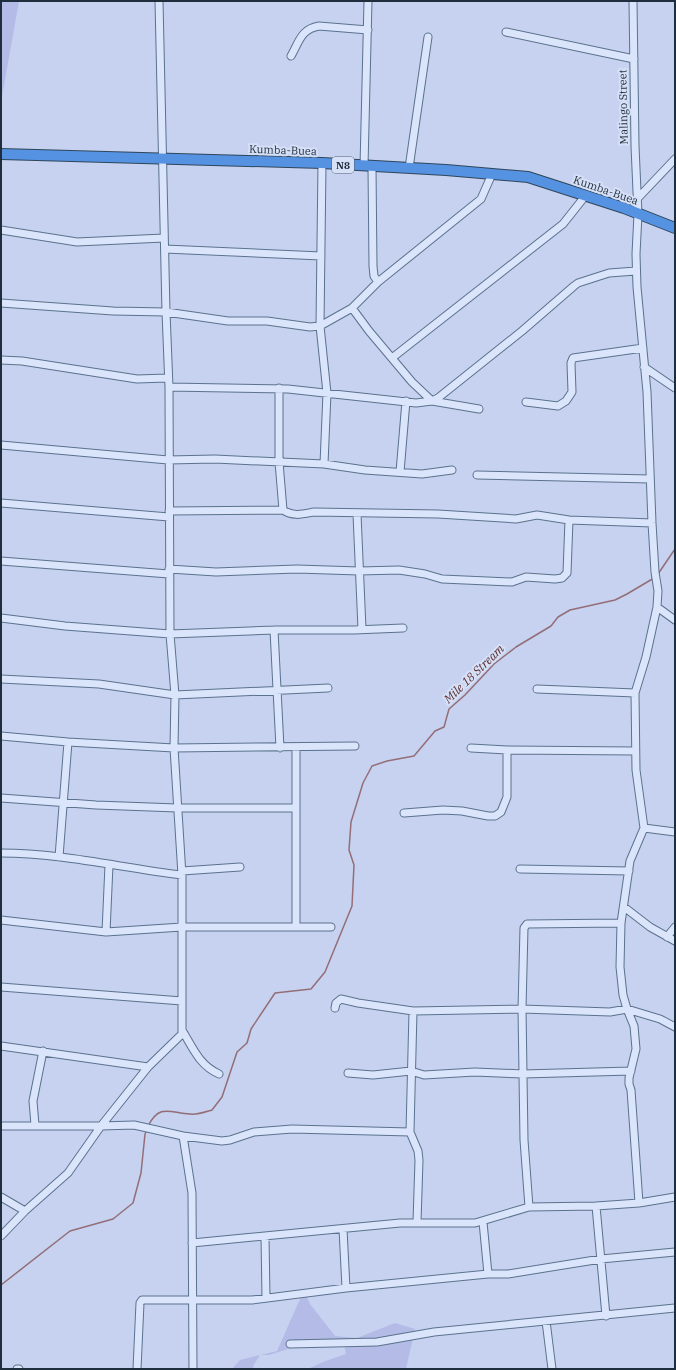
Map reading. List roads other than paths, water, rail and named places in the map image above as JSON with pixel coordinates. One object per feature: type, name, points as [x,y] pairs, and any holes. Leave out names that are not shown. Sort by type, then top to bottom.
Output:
[{"type":"highway","name":"Kumba-Buea","points":[[1,154],[163,160],[322,163],[534,178],[586,195],[675,228]]},
{"type":"street","points":[[1,1236],[25,1211],[68,1173],[101,1126],[148,1068],[181,1036],[182,1030],[182,873],[174,748],[175,695],[170,634],[168,460],[169,387],[164,249],[159,1]]},
{"type":"street","points":[[368,1],[368,167],[373,266],[374,276],[378,282]]},
{"type":"street","name":"Malingo Street","points":[[633,1],[635,146],[638,214],[636,271],[647,392],[652,523],[655,572],[658,591],[657,607],[646,657],[635,692],[636,774],[644,828]]},
{"type":"street","points":[[292,56],[302,34],[311,28],[319,26],[368,30]]},
{"type":"street","points":[[506,32],[634,59]]},
{"type":"street","points":[[409,168],[428,37]]},
{"type":"street","points":[[637,198],[675,159]]},
{"type":"street","points":[[322,163],[320,326],[327,393],[324,464]]},
{"type":"street","points":[[1,303],[113,311],[166,312],[228,321],[267,321],[310,328],[320,326],[352,308],[378,282],[481,199],[492,174]]},
{"type":"street","points":[[392,358],[563,224],[586,195]]},
{"type":"street","points":[[1,230],[77,242],[164,238]]},
{"type":"street","points":[[164,249],[321,256]]},
{"type":"street","points":[[432,401],[464,378],[578,283],[610,273],[636,271]]},
{"type":"street","points":[[352,308],[369,331],[412,382],[432,401]]},
{"type":"street","points":[[526,402],[558,406],[566,401],[572,392],[571,363],[573,358],[642,348]]},
{"type":"street","points":[[1,360],[36,363],[137,379],[168,378]]},
{"type":"street","points":[[644,367],[675,388]]},
{"type":"street","points":[[169,387],[279,388],[416,403],[432,401],[479,409]]},
{"type":"street","points":[[279,388],[279,462],[283,510]]},
{"type":"street","points":[[400,472],[406,401]]},
{"type":"street","points":[[1,445],[168,460],[215,459],[324,464],[365,470],[422,474],[452,470]]},
{"type":"street","points":[[477,475],[650,479]]},
{"type":"street","points":[[1,503],[169,514],[283,510],[287,513],[297,515],[314,512],[357,514],[438,514],[516,519],[537,515],[569,520],[652,523]]},
{"type":"street","points":[[357,514],[362,629]]},
{"type":"street","points":[[1,561],[169,571],[216,572],[297,569],[359,571],[399,570],[425,574],[442,579],[512,582],[526,577],[555,579],[562,578],[567,573],[569,520]]},
{"type":"street","points":[[657,607],[675,620]]},
{"type":"street","points":[[1,618],[65,626],[170,634],[274,630],[403,628]]},
{"type":"street","points":[[274,630],[280,748]]},
{"type":"street","points":[[1,679],[99,684],[175,695],[328,688]]},
{"type":"street","points":[[537,688],[635,692]]},
{"type":"street","points":[[1,736],[68,742],[174,748],[296,748],[355,746]]},
{"type":"street","points":[[59,857],[68,742]]},
{"type":"street","points":[[296,748],[296,927]]},
{"type":"street","points":[[471,748],[508,750],[636,751]]},
{"type":"street","points":[[404,813],[443,810],[495,816],[501,812],[507,797],[508,750]]},
{"type":"street","points":[[1,798],[64,803],[177,808],[296,808]]},
{"type":"street","points":[[639,1203],[629,1084],[636,1049],[634,1026],[623,995],[620,967],[621,923],[633,854],[644,828],[675,832]]},
{"type":"street","points":[[1,853],[59,857],[108,865],[182,873],[240,867]]},
{"type":"street","points":[[106,932],[108,865]]},
{"type":"street","points":[[520,869],[629,871]]},
{"type":"street","points":[[624,906],[650,927],[675,941]]},
{"type":"street","points":[[1,920],[106,932],[182,927],[331,927]]},
{"type":"street","points":[[529,1207],[524,1140],[522,1009],[524,928],[527,924],[621,923]]},
{"type":"street","points":[[667,937],[675,926]]},
{"type":"street","points":[[1,987],[182,1001]]},
{"type":"street","points":[[334,1008],[336,1003],[341,999],[413,1011],[522,1009],[610,1012],[627,1009],[660,1019],[675,1027]]},
{"type":"street","points":[[413,1011],[410,1132],[418,1151],[419,1160],[417,1222]]},
{"type":"street","points":[[182,1030],[202,1063],[209,1070],[219,1074]]},
{"type":"street","points":[[1,1046],[43,1051],[148,1068]]},
{"type":"street","points":[[35,1125],[33,1101],[43,1051]]},
{"type":"street","points":[[348,1073],[372,1075],[411,1072],[424,1075],[474,1072],[523,1074],[632,1071]]},
{"type":"street","points":[[1,1126],[140,1125],[183,1136],[222,1141],[230,1140],[254,1132],[292,1129],[410,1132]]},
{"type":"street","points":[[183,1136],[192,1192],[193,1369]]},
{"type":"street","points":[[1,1197],[25,1211]]},
{"type":"street","points":[[192,1243],[417,1222],[475,1224],[529,1207],[596,1206],[639,1203],[675,1197]]},
{"type":"street","points":[[596,1206],[606,1316]]},
{"type":"street","points":[[483,1222],[488,1274]]},
{"type":"street","points":[[343,1229],[346,1288]]},
{"type":"street","points":[[265,1236],[266,1298]]},
{"type":"street","points":[[137,1369],[140,1303],[142,1300],[252,1300],[346,1288],[488,1274],[508,1274],[601,1259],[675,1252]]},
{"type":"street","points":[[290,1344],[378,1342],[434,1332],[675,1308]]},
{"type":"street","points":[[546,1321],[552,1369]]},
{"type":"waterway","name":"Mile 18 Stream","points":[[658,574],[675,549]]},
{"type":"waterway","name":"Mile 18 Stream","points":[[148,1126],[152,1119],[161,1112],[171,1111],[193,1114],[212,1110],[222,1097],[237,1052],[247,1043],[251,1029],[275,993],[311,989],[325,972],[352,906],[354,865],[349,850],[351,822],[363,783],[372,766],[387,761],[414,756],[435,731],[444,727],[449,709],[465,695],[494,664],[516,647],[551,626],[558,617],[570,610],[615,600],[654,578]]},
{"type":"waterway","name":"Mile 18 Stream","points":[[1,1285],[70,1231],[113,1219],[133,1203],[141,1173],[145,1134],[147,1130]]}]
